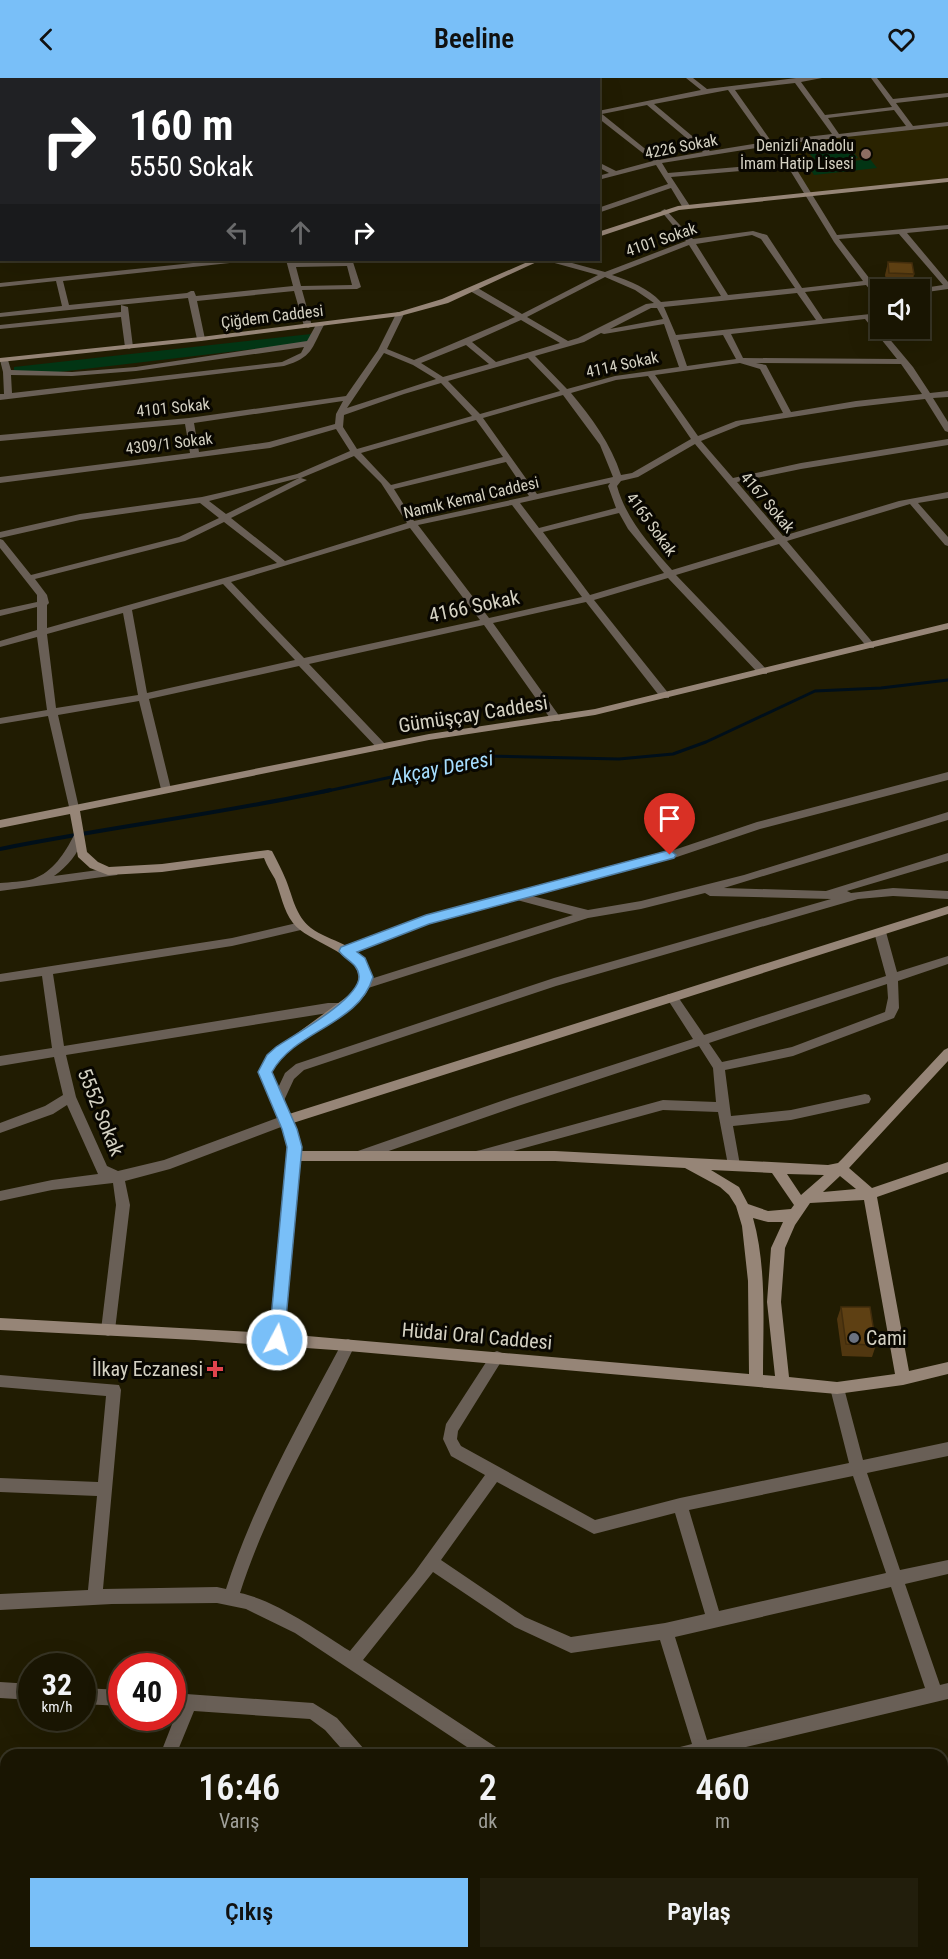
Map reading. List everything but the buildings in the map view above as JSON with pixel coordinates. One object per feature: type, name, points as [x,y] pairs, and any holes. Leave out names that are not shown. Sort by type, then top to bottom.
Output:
[{"type":"street","points":[[689,78],[706,91]]},
{"type":"street","points":[[600,113],[706,91],[819,78]]},
{"type":"street","points":[[874,78],[911,128]]},
{"type":"street","points":[[796,80],[837,136]]},
{"type":"street","points":[[340,414],[441,380],[567,344],[597,333],[658,303],[868,283],[807,194],[791,165],[730,88]]},
{"type":"street","points":[[891,101],[948,95]]},
{"type":"street","points":[[649,103],[709,154]]},
{"type":"street","points":[[823,117],[896,108]]},
{"type":"street","points":[[600,115],[658,162],[686,206]]},
{"type":"street","name":"4226 Sokak","points":[[600,177],[658,162],[774,143],[948,124]]},
{"type":"street","points":[[600,165],[615,173]]},
{"type":"street","points":[[666,175],[791,165]]},
{"type":"street","points":[[600,234],[665,211],[686,206],[948,180]]},
{"type":"street","points":[[600,210],[672,185]]},
{"type":"street","points":[[665,211],[691,242],[725,297]]},
{"type":"street","points":[[836,237],[948,227]]},
{"type":"street","points":[[901,231],[948,287]]},
{"type":"street","name":"4101 Sokak","points":[[414,363],[522,317],[604,274],[691,242],[731,236],[759,235],[764,237],[820,322]]},
{"type":"street","points":[[0,285],[230,261]]},
{"type":"street","name":"Çiğdem Caddesi","points":[[2,360],[201,339],[400,314],[438,304],[535,261]]},
{"type":"street","points":[[558,261],[604,274],[643,292],[658,303],[683,367]]},
{"type":"street","points":[[0,315],[192,295],[297,288],[357,287],[350,264],[290,262],[297,288],[308,326]]},
{"type":"street","points":[[59,279],[66,308]]},
{"type":"street","points":[[930,290],[948,287]]},
{"type":"street","points":[[473,289],[567,344]]},
{"type":"street","points":[[192,295],[201,339]]},
{"type":"street","points":[[123,302],[129,347]]},
{"type":"street","points":[[0,327],[125,314]]},
{"type":"street","points":[[400,314],[382,350],[340,414],[339,426],[355,452],[388,488],[556,719]]},
{"type":"street","points":[[867,317],[904,362],[948,429]]},
{"type":"street","points":[[673,338],[870,317]]},
{"type":"street","points":[[597,333],[666,321]]},
{"type":"street","points":[[2,360],[7,372],[4,397],[284,364],[304,355],[320,325]]},
{"type":"street","points":[[726,333],[741,360],[763,367],[788,414]]},
{"type":"street","points":[[467,342],[494,364]]},
{"type":"street","points":[[7,372],[72,374],[136,369],[312,343]]},
{"type":"street","points":[[382,350],[414,363],[441,380],[476,416],[535,498]]},
{"type":"street","name":"4165 Sokak","points":[[529,354],[566,392],[600,440],[615,466],[618,479],[612,486],[612,492],[620,510],[635,532],[763,672]]},
{"type":"street","name":"4114 Sokak","points":[[330,466],[355,452],[615,378],[741,360],[904,362]]},
{"type":"street","points":[[136,369],[139,381]]},
{"type":"street","name":"4167 Sokak","points":[[649,372],[696,440],[871,646]]},
{"type":"street","name":"Namık Kemal Caddesi","points":[[0,644],[225,582],[412,524],[635,475],[696,440],[728,426],[788,414],[948,394]]},
{"type":"street","name":"4101 Sokak","points":[[0,438],[189,422],[349,398]]},
{"type":"street","points":[[189,422],[195,455]]},
{"type":"street","name":"4309/1 Sokak","points":[[0,480],[270,445],[339,426]]},
{"type":"street","points":[[731,481],[801,466],[948,442]]},
{"type":"street","points":[[388,488],[507,459]]},
{"type":"street","points":[[0,535],[80,517],[202,500],[265,486],[330,466]]},
{"type":"street","points":[[29,579],[182,539],[227,519],[330,466]]},
{"type":"street","name":"4166 Sokak","points":[[0,721],[143,697],[588,599],[912,501],[948,495]]},
{"type":"street","points":[[202,500],[284,564]]},
{"type":"street","points":[[912,501],[948,542]]},
{"type":"street","points":[[515,502],[665,696]]},
{"type":"street","points":[[537,531],[620,510]]},
{"type":"street","points":[[0,542],[42,595],[44,603],[42,634],[52,713],[74,808],[81,850],[87,860],[113,872]]},
{"type":"street","points":[[225,582],[382,747]]},
{"type":"street","points":[[0,613],[44,603]]},
{"type":"street","points":[[127,610],[143,697],[166,789]]},
{"type":"street","name":"Gümüşçay Caddesi","points":[[0,824],[382,747],[596,712],[948,626]]},
{"type":"street","points":[[346,951],[426,920],[670,855],[757,826],[948,776]]},
{"type":"street","points":[[365,985],[588,914],[641,905],[766,873],[948,816]]},
{"type":"street","points":[[33,883],[62,863],[74,850],[78,838]]},
{"type":"street","points":[[0,887],[268,854],[280,879],[288,906],[301,926],[308,932],[346,951],[360,962],[366,977],[365,985],[354,1000],[272,1059],[266,1068],[265,1076],[293,1138],[294,1156],[277,1340]]},
{"type":"street","points":[[822,894],[948,857]]},
{"type":"street","points":[[694,892],[858,895],[893,892],[948,895]]},
{"type":"street","points":[[516,895],[588,914]]},
{"type":"street","points":[[277,1103],[289,1076],[300,1067],[554,982],[858,895]]},
{"type":"street","points":[[0,1196],[52,1185],[118,1177],[165,1165],[285,1120],[948,910]]},
{"type":"street","points":[[0,978],[232,942],[301,926]]},
{"type":"street","points":[[719,1067],[793,1051],[890,1015],[894,1009],[895,999],[891,979],[891,962],[880,932]]},
{"type":"street","points":[[356,1157],[948,960]]},
{"type":"street","name":"5552 Sokak","points":[[47,972],[58,1053],[70,1097],[102,1170],[118,1177],[123,1205],[108,1330]]},
{"type":"street","points":[[672,997],[719,1067],[723,1107],[734,1165],[735,1192],[747,1217],[756,1294],[756,1381]]},
{"type":"street","points":[[0,1060],[58,1053],[145,1036],[328,1008],[343,1008]]},
{"type":"street","points":[[783,1384],[774,1302],[778,1248],[801,1206],[848,1162],[948,1053]]},
{"type":"street","points":[[0,1128],[49,1110],[70,1097]]},
{"type":"street","points":[[726,1122],[791,1115],[866,1099]]},
{"type":"street","points":[[477,1156],[663,1105],[723,1107]]},
{"type":"street","points":[[294,1156],[555,1156],[776,1168],[828,1170],[840,1168]]},
{"type":"street","points":[[683,1163],[719,1179],[735,1192]]},
{"type":"street","points":[[742,1207],[755,1214],[771,1218],[801,1206],[870,1194],[948,1167]]},
{"type":"street","points":[[776,1168],[801,1206]]},
{"type":"street","points":[[840,1168],[870,1194],[903,1379]]},
{"type":"street","name":"Hüdai Oral Caddesi","points":[[0,1324],[348,1345],[837,1388],[903,1379],[948,1368]]},
{"type":"street","points":[[231,1598],[239,1569],[258,1525],[348,1345]]},
{"type":"street","points":[[497,1357],[451,1429],[450,1439],[456,1451],[594,1527],[680,1505],[948,1449]]},
{"type":"street","points":[[0,1381],[114,1390],[95,1596]]},
{"type":"street","points":[[698,1749],[941,1692],[896,1577],[858,1468],[837,1388]]},
{"type":"street","points":[[351,1662],[431,1563],[495,1473]]},
{"type":"street","points":[[0,1485],[105,1489]]},
{"type":"street","points":[[680,1505],[714,1620]]},
{"type":"street","points":[[431,1563],[520,1622],[571,1645],[665,1631],[948,1567]]},
{"type":"street","points":[[0,1602],[95,1596],[217,1595],[248,1602],[300,1628],[484,1749]]},
{"type":"street","points":[[665,1631],[701,1748]]},
{"type":"street","points":[[0,1690],[18,1691]]},
{"type":"street","points":[[186,1701],[313,1710],[331,1724],[353,1749]]},
{"type":"street","points":[[169,1749],[174,1731]]},
{"type":"shaded area","name":"Denizli Anadolu İmam Hatip Lisesi","points":[[948,124],[948,181],[807,194],[777,143]]},
{"type":"green space","points":[[848,146],[858,158],[818,163],[807,151]]},
{"type":"green space","points":[[870,159],[877,168],[814,175],[808,166]]},
{"type":"green space","points":[[311,334],[311,339],[304,343],[42,374],[14,375],[14,367]]},
{"type":"waterway","name":"Akçay Deresi","points":[[323,792],[487,756],[619,759],[673,754],[706,742],[815,691],[881,688],[948,680]]},
{"type":"waterway","name":"Akçay Deresi","points":[[0,849],[330,790]]},
{"type":"place","name":"Denizli Anadolu İmam Hatip Lisesi","points":[[866,154]]},
{"type":"place","name":"Cami","points":[[854,1338]]},
{"type":"place","name":"İlkay Eczanesi","points":[[215,1369]]},
{"type":"route","points":[[277,1340],[294,1147],[290,1129],[265,1072],[272,1059],[281,1051],[348,1005],[362,990],[366,977],[364,970],[360,962],[346,951],[426,920],[670,855]]}]
